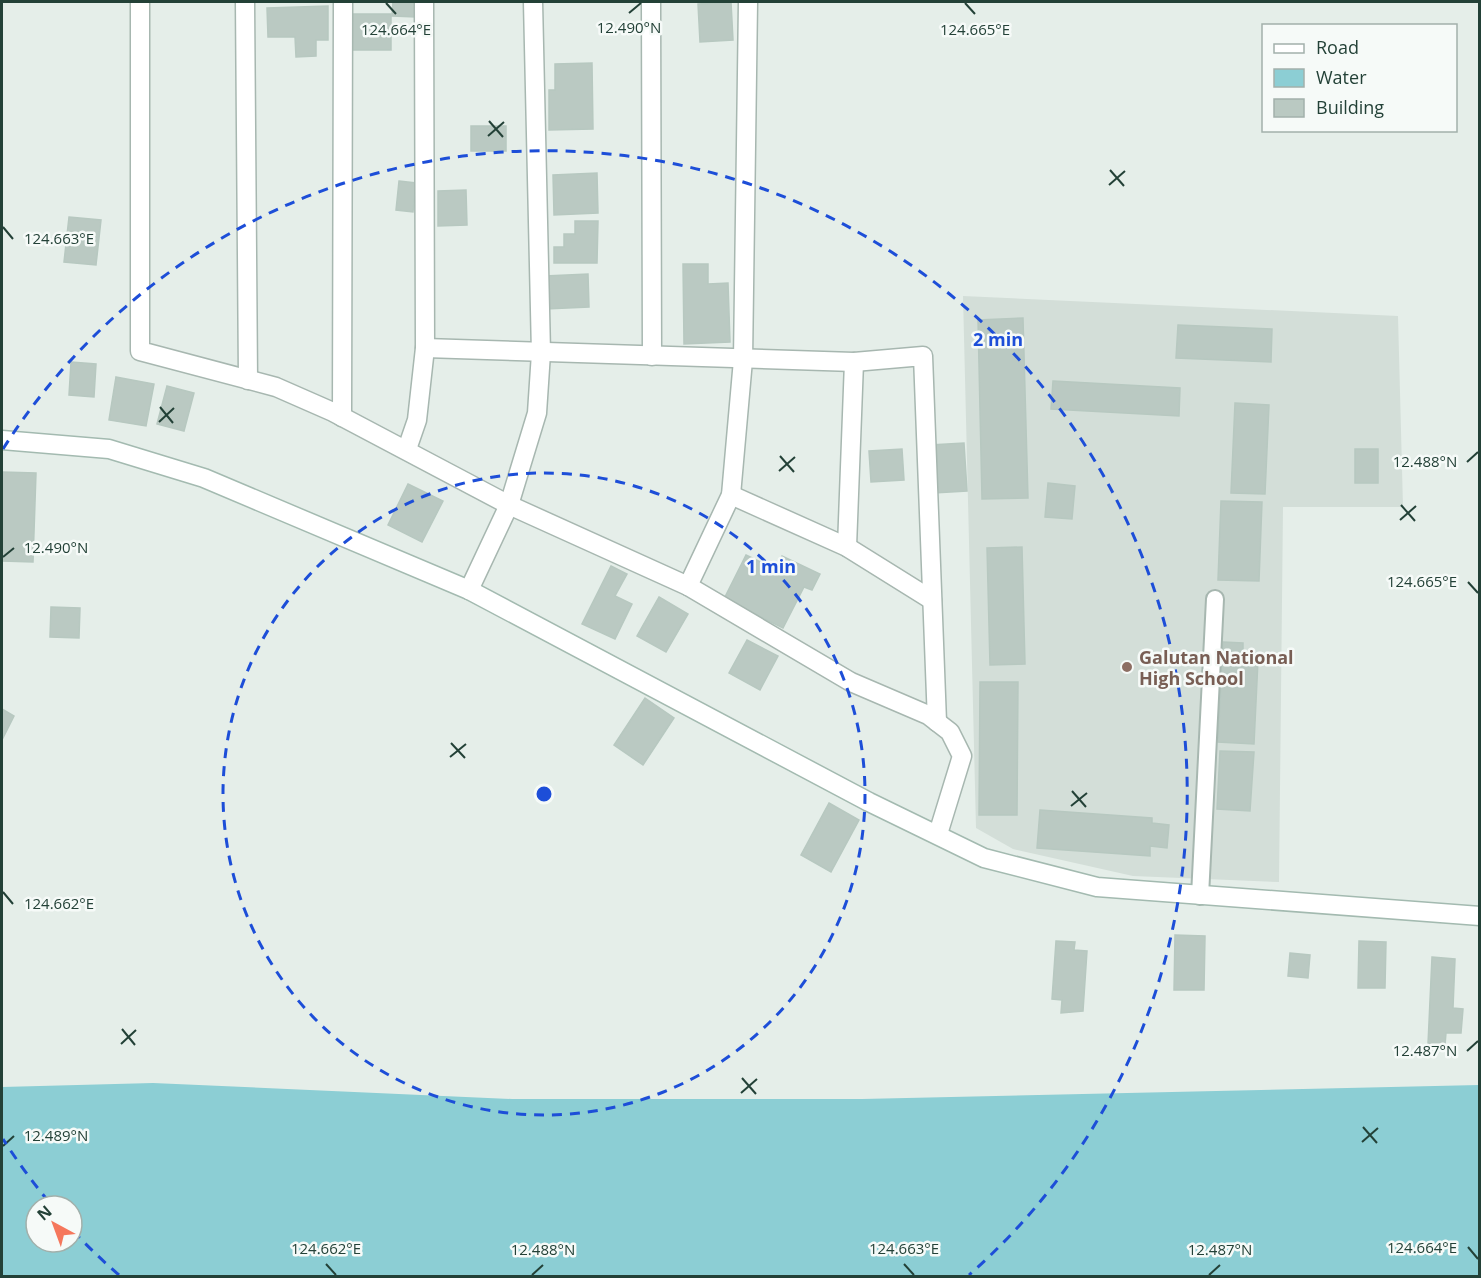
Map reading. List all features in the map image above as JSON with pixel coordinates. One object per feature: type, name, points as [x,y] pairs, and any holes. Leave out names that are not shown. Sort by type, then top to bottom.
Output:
[{"type":"street","points":[[140,2],[140,351],[276,387],[342,417],[407,449],[509,505],[688,586],[851,682],[919,711],[950,732],[962,756],[938,834]]},
{"type":"street","points":[[245,2],[248,381]]},
{"type":"street","points":[[342,417],[343,2]]},
{"type":"street","points":[[407,449],[417,420],[425,348],[424,2]]},
{"type":"street","points":[[469,590],[509,505],[537,413],[541,353],[533,2]]},
{"type":"street","points":[[651,2],[652,356]]},
{"type":"street","points":[[688,586],[731,495],[743,360],[748,2]]},
{"type":"street","points":[[425,348],[854,362],[923,356],[937,722]]},
{"type":"street","points":[[847,547],[854,362]]},
{"type":"street","points":[[2,440],[109,449],[204,478],[469,590],[837,786],[984,858],[1097,887],[1479,916]]},
{"type":"street","points":[[731,495],[847,547],[932,600]]},
{"type":"lane","points":[[1200,896],[1215,599]]},
{"type":"shaded area","name":"Galutan National High School","points":[[963,296],[1398,316],[1403,507],[1283,507],[1279,882],[1133,876],[1013,849],[976,828]]},
{"type":"water","points":[[153,1083],[512,1099],[862,1099],[1479,1085],[1479,1276],[2,1276],[2,1087]]},
{"type":"building","points":[[393,2],[417,2],[416,17],[392,16]]},
{"type":"building","points":[[731,2],[733,40],[700,42],[698,4]]},
{"type":"building","points":[[328,6],[328,40],[316,40],[316,56],[296,57],[295,37],[268,37],[267,8]]},
{"type":"building","points":[[352,14],[391,14],[391,50],[351,50]]},
{"type":"building","points":[[592,63],[593,129],[549,130],[549,90],[555,90],[555,64]]},
{"type":"building","points":[[471,126],[506,126],[506,151],[471,151]]},
{"type":"building","points":[[597,173],[598,213],[554,215],[553,175]]},
{"type":"building","points":[[399,181],[416,183],[413,212],[396,210]]},
{"type":"building","points":[[466,190],[467,225],[438,226],[438,191]]},
{"type":"building","points":[[69,217],[101,220],[96,265],[64,262]]},
{"type":"building","points":[[575,221],[598,221],[597,263],[554,263],[554,247],[564,247],[564,234],[575,234]]},
{"type":"building","points":[[683,264],[708,264],[708,284],[728,283],[730,342],[684,344]]},
{"type":"building","points":[[588,274],[589,307],[546,309],[545,276]]},
{"type":"building","points":[[1023,318],[1028,498],[982,499],[978,320]]},
{"type":"building","points":[[1178,325],[1272,329],[1271,362],[1176,358]]},
{"type":"building","points":[[71,362],[96,364],[94,397],[69,395]]},
{"type":"building","points":[[116,377],[154,384],[146,426],[109,420]]},
{"type":"building","points":[[1053,381],[1180,388],[1179,416],[1051,409]]},
{"type":"building","points":[[167,386],[194,393],[184,431],[157,424]]},
{"type":"building","points":[[1235,403],[1269,405],[1265,494],[1231,493]]},
{"type":"building","points":[[964,443],[967,491],[934,493],[930,445]]},
{"type":"building","points":[[902,449],[904,480],[871,482],[869,451]]},
{"type":"building","points":[[1355,449],[1378,449],[1378,483],[1355,483]]},
{"type":"building","points":[[2,472],[36,473],[33,562],[2,561]]},
{"type":"building","points":[[1048,483],[1075,486],[1072,519],[1045,517]]},
{"type":"building","points":[[408,484],[443,501],[422,542],[388,525]]},
{"type":"building","points":[[1221,501],[1262,502],[1259,581],[1218,580]]},
{"type":"building","points":[[1022,547],[1025,664],[990,665],[987,548]]},
{"type":"building","points":[[746,555],[775,569],[782,556],[820,574],[812,590],[804,587],[783,628],[724,599]]},
{"type":"building","points":[[611,566],[627,574],[615,596],[632,604],[615,639],[582,624]]},
{"type":"building","points":[[659,597],[688,614],[666,652],[637,636]]},
{"type":"building","points":[[51,607],[80,608],[79,638],[50,637]]},
{"type":"building","points":[[747,640],[778,656],[760,690],[729,673]]},
{"type":"building","points":[[1223,642],[1243,643],[1243,659],[1258,660],[1254,744],[1218,742]]},
{"type":"building","points":[[980,682],[1018,682],[1017,815],[979,815]]},
{"type":"building","points":[[645,698],[674,718],[643,765],[614,745]]},
{"type":"building","points":[[2,709],[14,716],[2,740]]},
{"type":"building","points":[[1220,751],[1254,752],[1250,811],[1217,809]]},
{"type":"building","points":[[829,803],[859,820],[831,872],[801,855]]},
{"type":"building","points":[[1040,810],[1152,818],[1152,823],[1169,825],[1167,848],[1150,846],[1150,856],[1037,848]]},
{"type":"building","points":[[1175,935],[1205,936],[1204,990],[1174,990]]},
{"type":"building","points":[[1056,941],[1075,942],[1074,950],[1087,951],[1083,1011],[1061,1013],[1062,1000],[1052,999]]},
{"type":"building","points":[[1359,941],[1386,942],[1385,988],[1358,988]]},
{"type":"building","points":[[1290,953],[1310,955],[1308,978],[1288,976]]},
{"type":"building","points":[[1432,957],[1455,959],[1453,1008],[1463,1009],[1461,1033],[1446,1033],[1445,1045],[1428,1044]]},
{"type":"place","name":"Galutan National High School","points":[[1127,667]]}]
